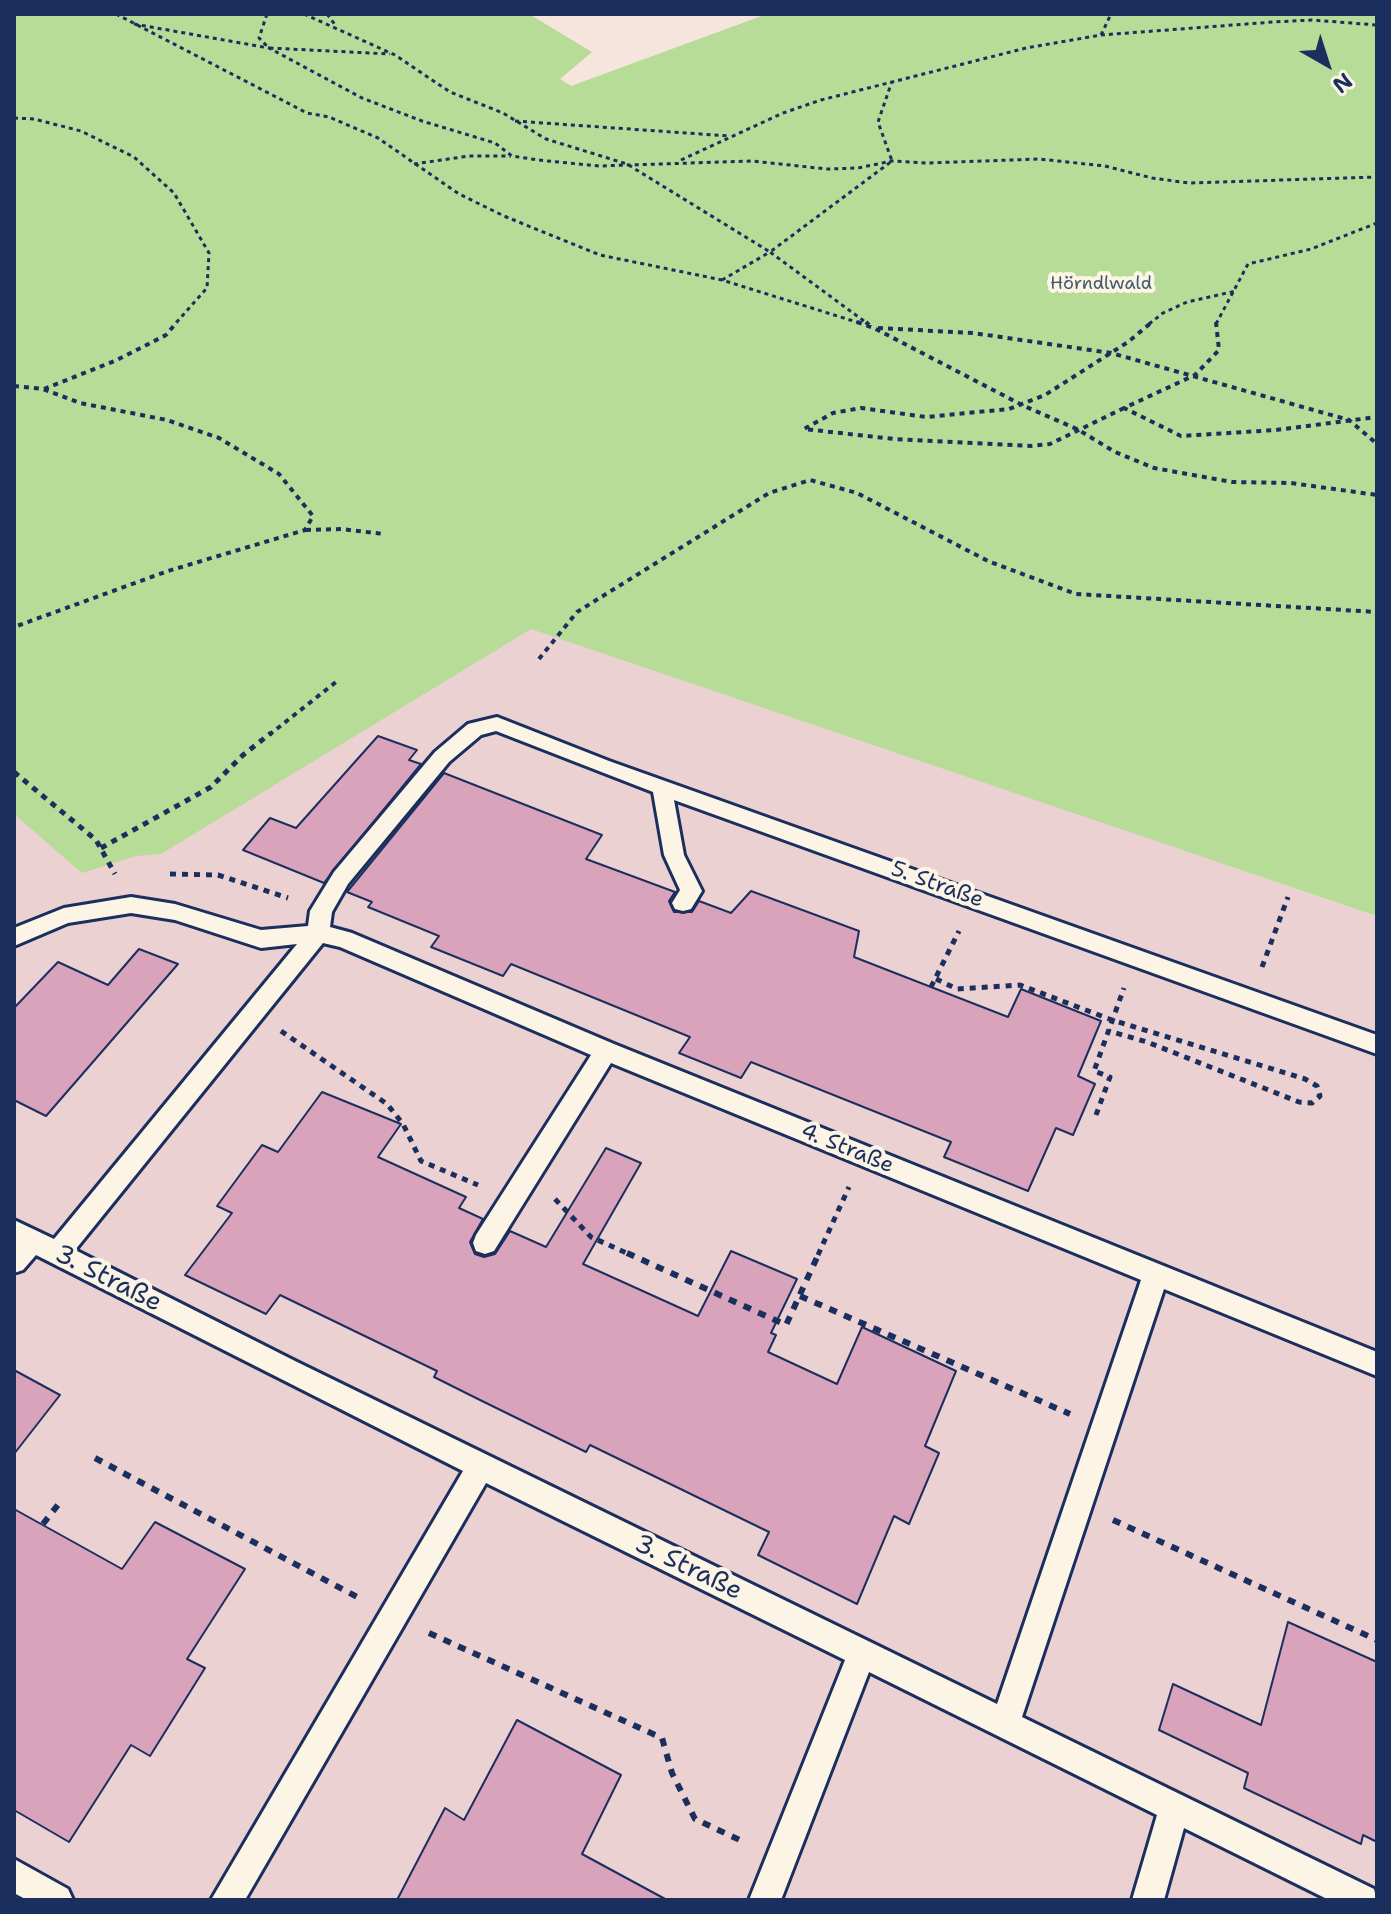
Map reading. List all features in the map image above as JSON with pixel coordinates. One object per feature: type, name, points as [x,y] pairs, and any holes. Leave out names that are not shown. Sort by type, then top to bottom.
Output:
[{"type":"lane","name":"5. Straße","points":[[318,933],[321,911],[341,878],[442,757],[475,729],[497,724],[662,787],[1377,1045]]},
{"type":"lane","points":[[662,787],[674,855],[691,891],[683,903]]},
{"type":"lane","points":[[14,937],[64,916],[123,906],[175,912],[261,939],[318,933]]},
{"type":"lane","points":[[57,1254],[318,933]]},
{"type":"lane","name":"4. Straße","points":[[318,933],[344,939],[606,1051],[1377,1364]]},
{"type":"lane","points":[[485,1243],[606,1051]]},
{"type":"lane","name":"3. Straße","points":[[20,1245],[57,1254],[1363,1900]]},
{"type":"lane","points":[[1005,1724],[1156,1274]]},
{"type":"lane","points":[[227,1900],[481,1466]]},
{"type":"lane","points":[[765,1900],[862,1653]]},
{"type":"lane","points":[[1148,1900],[1175,1807]]},
{"type":"lane","points":[[14,1875],[57,1900]]},
{"type":"path","points":[[116,14],[307,113],[329,117],[378,138],[459,194],[600,255],[722,280],[874,328],[973,333],[1111,353],[1349,420],[1377,444]]},
{"type":"path","points":[[267,14],[259,38],[269,48],[362,98],[447,130],[495,143],[512,156]]},
{"type":"path","points":[[304,14],[395,55],[450,92],[546,139],[627,164],[770,252],[874,328],[1022,405],[1077,429],[1115,452],[1154,468],[1232,482],[1291,483],[1377,495]]},
{"type":"path","points":[[327,14],[337,27]]},
{"type":"path","points":[[1101,35],[1111,14]]},
{"type":"path","points":[[676,162],[821,100],[1026,48],[1101,35],[1312,20],[1377,25]]},
{"type":"path","points":[[129,23],[269,48],[395,55]]},
{"type":"path","points":[[892,81],[878,122],[892,161]]},
{"type":"path","points":[[14,118],[34,119],[81,131],[134,157],[174,193],[209,253],[207,288],[166,335],[117,360],[43,389]]},
{"type":"path","points":[[514,121],[733,136]]},
{"type":"path","points":[[413,164],[469,156],[512,156],[599,166],[752,161],[843,169],[892,161],[1062,160],[1105,166],[1152,178],[1217,184],[1377,177]]},
{"type":"path","points":[[722,280],[770,252],[892,161]]},
{"type":"path","points":[[1236,291],[1187,302],[1163,313],[1111,353],[1045,395],[1022,405],[926,417],[861,408],[833,413],[804,429],[987,446],[1050,444],[1195,375],[1219,350],[1216,322],[1236,291],[1248,264],[1311,249],[1377,223]]},
{"type":"path","points":[[14,386],[43,389],[80,403],[167,420],[219,438],[279,474],[313,516],[305,530]]},
{"type":"path","points":[[1124,408],[1181,436],[1276,430],[1377,417]]},
{"type":"path","points":[[539,659],[577,612],[769,493],[810,480],[857,493],[988,561],[1076,594],[1377,612]]},
{"type":"path","points":[[14,627],[168,571],[305,530],[341,529],[384,534]]},
{"type":"path","points":[[101,848],[211,787],[243,755],[336,682]]},
{"type":"path","points":[[14,772],[96,840],[119,881],[123,906]]},
{"type":"path","points":[[1251,999],[1288,897]]},
{"type":"path","points":[[931,987],[975,898]]},
{"type":"path","points":[[936,979],[957,989],[1020,985],[1112,1020],[1305,1079],[1317,1086],[1320,1096],[1312,1103],[1299,1102],[1147,1042],[1109,1031]]},
{"type":"path","points":[[1096,1115],[1110,1077],[1094,1071],[1127,980]]},
{"type":"path","points":[[255,1011],[387,1104],[403,1124],[421,1161],[513,1200]]},
{"type":"path","points":[[530,1172],[591,1237],[786,1325],[863,1156]]},
{"type":"path","points":[[800,1296],[1104,1429]]},
{"type":"path","points":[[95,1458],[394,1617],[662,1738],[672,1773],[695,1819],[781,1860]]},
{"type":"path","points":[[43,1524],[61,1501]]},
{"type":"path","points":[[1079,1505],[1377,1640]]},
{"type":"shaded area","points":[[14,29],[1377,916],[1377,1900],[14,1900]]},
{"type":"green space","name":"Hörndlwald","points":[[14,14],[529,14],[592,52],[560,79],[571,86],[767,14],[1377,14],[1377,916],[531,629],[161,854],[136,856],[82,873],[14,814]]},
{"type":"building","points":[[378,736],[417,750],[409,760],[421,764],[324,883],[243,850],[270,818],[296,828]]},
{"type":"building","points":[[444,773],[602,835],[586,859],[675,892],[669,901],[674,912],[692,912],[699,901],[731,913],[751,891],[859,931],[854,957],[1008,1017],[1021,989],[1101,1021],[1078,1076],[1095,1084],[1073,1135],[1056,1128],[1028,1191],[944,1157],[951,1142],[751,1062],[741,1078],[679,1053],[690,1037],[511,964],[503,976],[431,947],[439,936],[368,907],[372,902],[347,892]]},
{"type":"building","points":[[139,949],[178,964],[46,1116],[14,1100],[14,1008],[58,962],[108,985]]},
{"type":"building","points":[[322,1092],[401,1124],[378,1157],[466,1197],[459,1208],[483,1219],[470,1242],[475,1254],[484,1257],[495,1254],[510,1231],[546,1247],[606,1148],[641,1163],[583,1264],[698,1316],[731,1251],[797,1279],[771,1333],[776,1335],[768,1352],[837,1384],[862,1327],[956,1371],[925,1446],[939,1453],[909,1524],[894,1516],[857,1604],[758,1555],[769,1532],[590,1445],[586,1452],[434,1377],[437,1371],[280,1295],[266,1314],[185,1275],[232,1213],[217,1206],[262,1145],[278,1152]]},
{"type":"building","points":[[14,1370],[60,1395],[14,1454]]},
{"type":"building","points":[[14,1509],[122,1569],[155,1522],[245,1569],[187,1659],[205,1668],[150,1756],[131,1745],[69,1842],[14,1810]]},
{"type":"building","points":[[1288,1622],[1377,1662],[1377,1842],[1363,1835],[1361,1844],[1244,1788],[1248,1773],[1159,1730],[1173,1684],[1261,1725]]},
{"type":"building","points":[[517,1720],[621,1775],[582,1854],[667,1900],[397,1900],[445,1808],[464,1820]]}]
